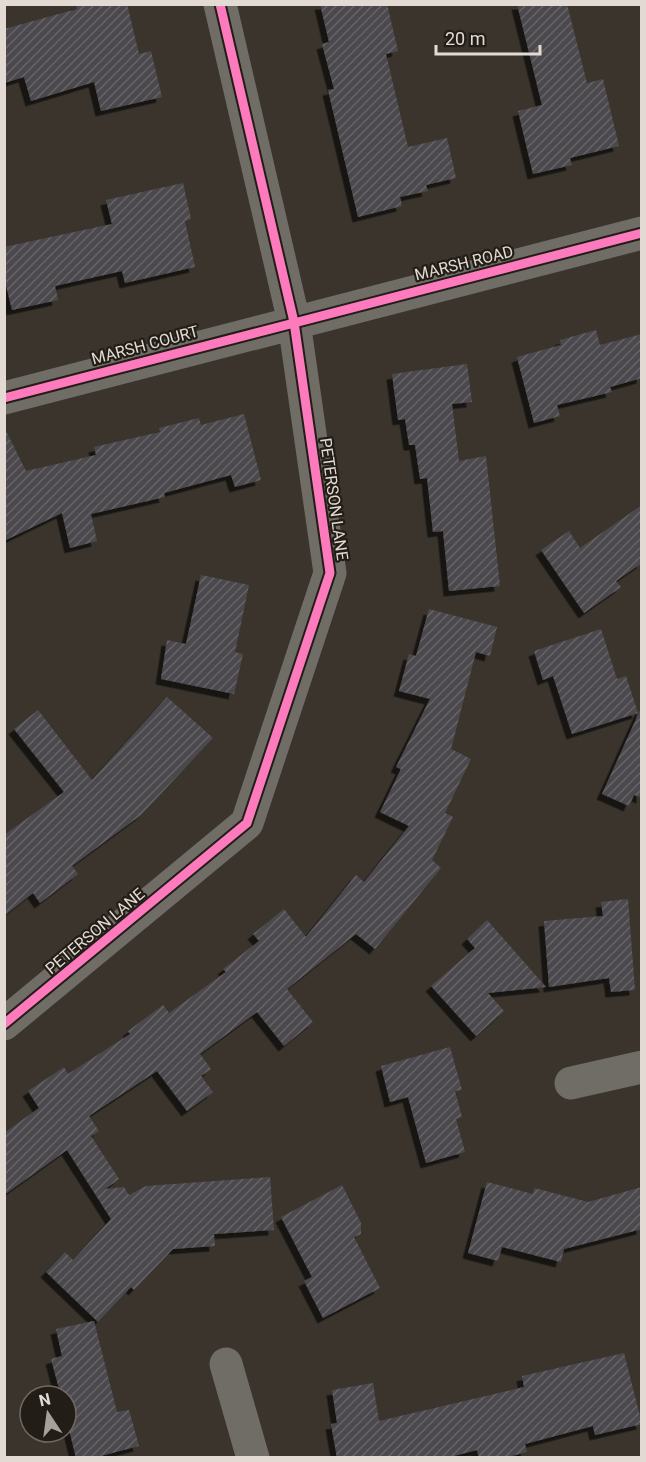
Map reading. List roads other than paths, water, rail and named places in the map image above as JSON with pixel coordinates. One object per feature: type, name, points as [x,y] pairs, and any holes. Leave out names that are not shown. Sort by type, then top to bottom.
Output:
[{"type":"street","name":"PETERSON LANE","points":[[4,1024],[247,823],[330,573],[294,322],[220,4]]},
{"type":"street","name":"MARSH ROAD","points":[[294,322],[642,234]]},
{"type":"street","name":"MARSH COURT","points":[[4,398],[294,322]]},
{"type":"street","points":[[571,1083],[642,1067]]},
{"type":"street","points":[[226,1364],[253,1458]]}]
